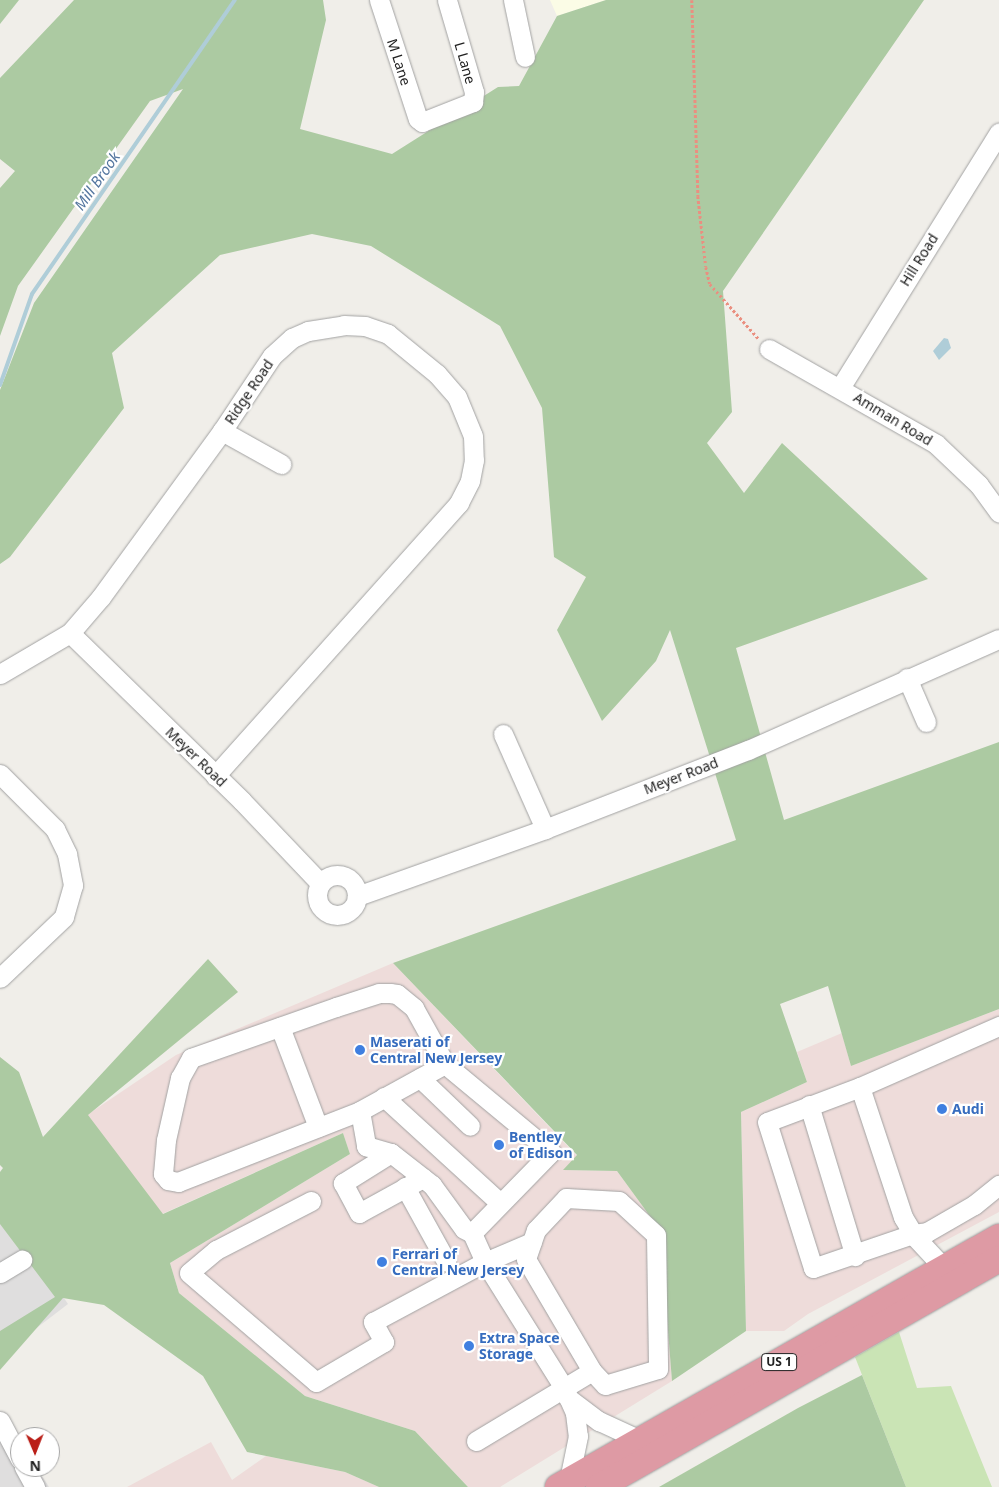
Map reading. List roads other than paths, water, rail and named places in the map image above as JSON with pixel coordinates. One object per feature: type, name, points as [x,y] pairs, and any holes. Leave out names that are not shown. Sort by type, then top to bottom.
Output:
[{"type":"highway","name":"US 1","points":[[564,1484],[999,1237]]},
{"type":"highway","name":"US 1","points":[[599,1487],[996,1263]]},
{"type":"street","name":"M Lane","points":[[379,0],[418,119],[422,122]]},
{"type":"street","name":"L Lane","points":[[422,122],[473,102],[474,92],[447,0]]},
{"type":"street","points":[[513,0],[525,57]]},
{"type":"street","name":"Hill Road","points":[[840,388],[998,138]]},
{"type":"street","name":"Ridge Road","points":[[0,674],[70,633],[101,597],[222,431],[272,356],[292,338],[308,331],[344,325],[366,326],[388,334],[438,374],[457,397],[473,436],[474,460],[470,481],[459,503],[215,776]]},
{"type":"street","name":"Amman Road","points":[[768,349],[936,444],[979,485],[999,513]]},
{"type":"street","points":[[222,431],[281,464]]},
{"type":"street","name":"Meyer Road","points":[[70,633],[320,883],[318,902],[333,915],[346,913],[357,896],[545,829],[748,750],[907,678],[999,640]]},
{"type":"street","points":[[907,678],[926,722]]},
{"type":"street","points":[[503,734],[545,829]]},
{"type":"street","points":[[0,774],[55,828],[67,854],[73,885],[64,916],[0,978]]},
{"type":"street","points":[[320,883],[330,875],[344,875],[354,883],[357,896]]},
{"type":"street","points":[[445,1064],[360,1111],[178,1182],[168,1180],[163,1174],[166,1140],[180,1078],[190,1058],[379,994],[397,994],[414,1008],[445,1064],[551,1152],[472,1233]]},
{"type":"street","points":[[999,1026],[860,1087],[771,1118],[767,1122],[813,1268],[855,1256],[913,1234],[927,1232],[974,1206],[983,1195],[999,1185]]},
{"type":"street","points":[[280,1027],[318,1127]]},
{"type":"street","points":[[420,1078],[470,1126]]},
{"type":"street","points":[[860,1087],[891,1189],[913,1234],[944,1268]]},
{"type":"street","points":[[384,1097],[500,1203]]},
{"type":"street","points":[[809,1105],[855,1256]]},
{"type":"street","points":[[360,1111],[366,1146],[390,1154],[432,1185],[464,1229],[472,1233],[485,1262],[565,1392],[575,1412],[578,1436],[564,1484]]},
{"type":"street","points":[[390,1154],[343,1183],[359,1213],[422,1178]]},
{"type":"street","points":[[405,1187],[446,1261]]},
{"type":"street","points":[[566,1198],[619,1201],[656,1236],[658,1369],[605,1385],[592,1371],[526,1259],[536,1230],[566,1198]]},
{"type":"street","points":[[311,1201],[216,1250],[189,1273],[316,1382],[384,1342],[373,1322],[485,1262],[532,1242]]},
{"type":"street","points":[[0,1273],[22,1260]]},
{"type":"street","points":[[476,1441],[565,1392],[592,1371]]},
{"type":"street","points":[[565,1392],[599,1421],[640,1440]]},
{"type":"street","points":[[0,1421],[10,1440]]},
{"type":"water","points":[[944,338],[948,339],[951,348],[939,360],[933,351]]},
{"type":"waterway","name":"Mill Brook","points":[[0,385],[32,294],[235,0]]},
{"type":"place","name":"Maserati of Central New Jersey","points":[[360,1050]]},
{"type":"place","name":"Audi","points":[[942,1109]]},
{"type":"place","name":"Bentley of Edison","points":[[499,1145]]},
{"type":"place","name":"Ferrari of Central New Jersey","points":[[382,1262]]},
{"type":"place","name":"Extra Space Storage","points":[[469,1346]]}]
